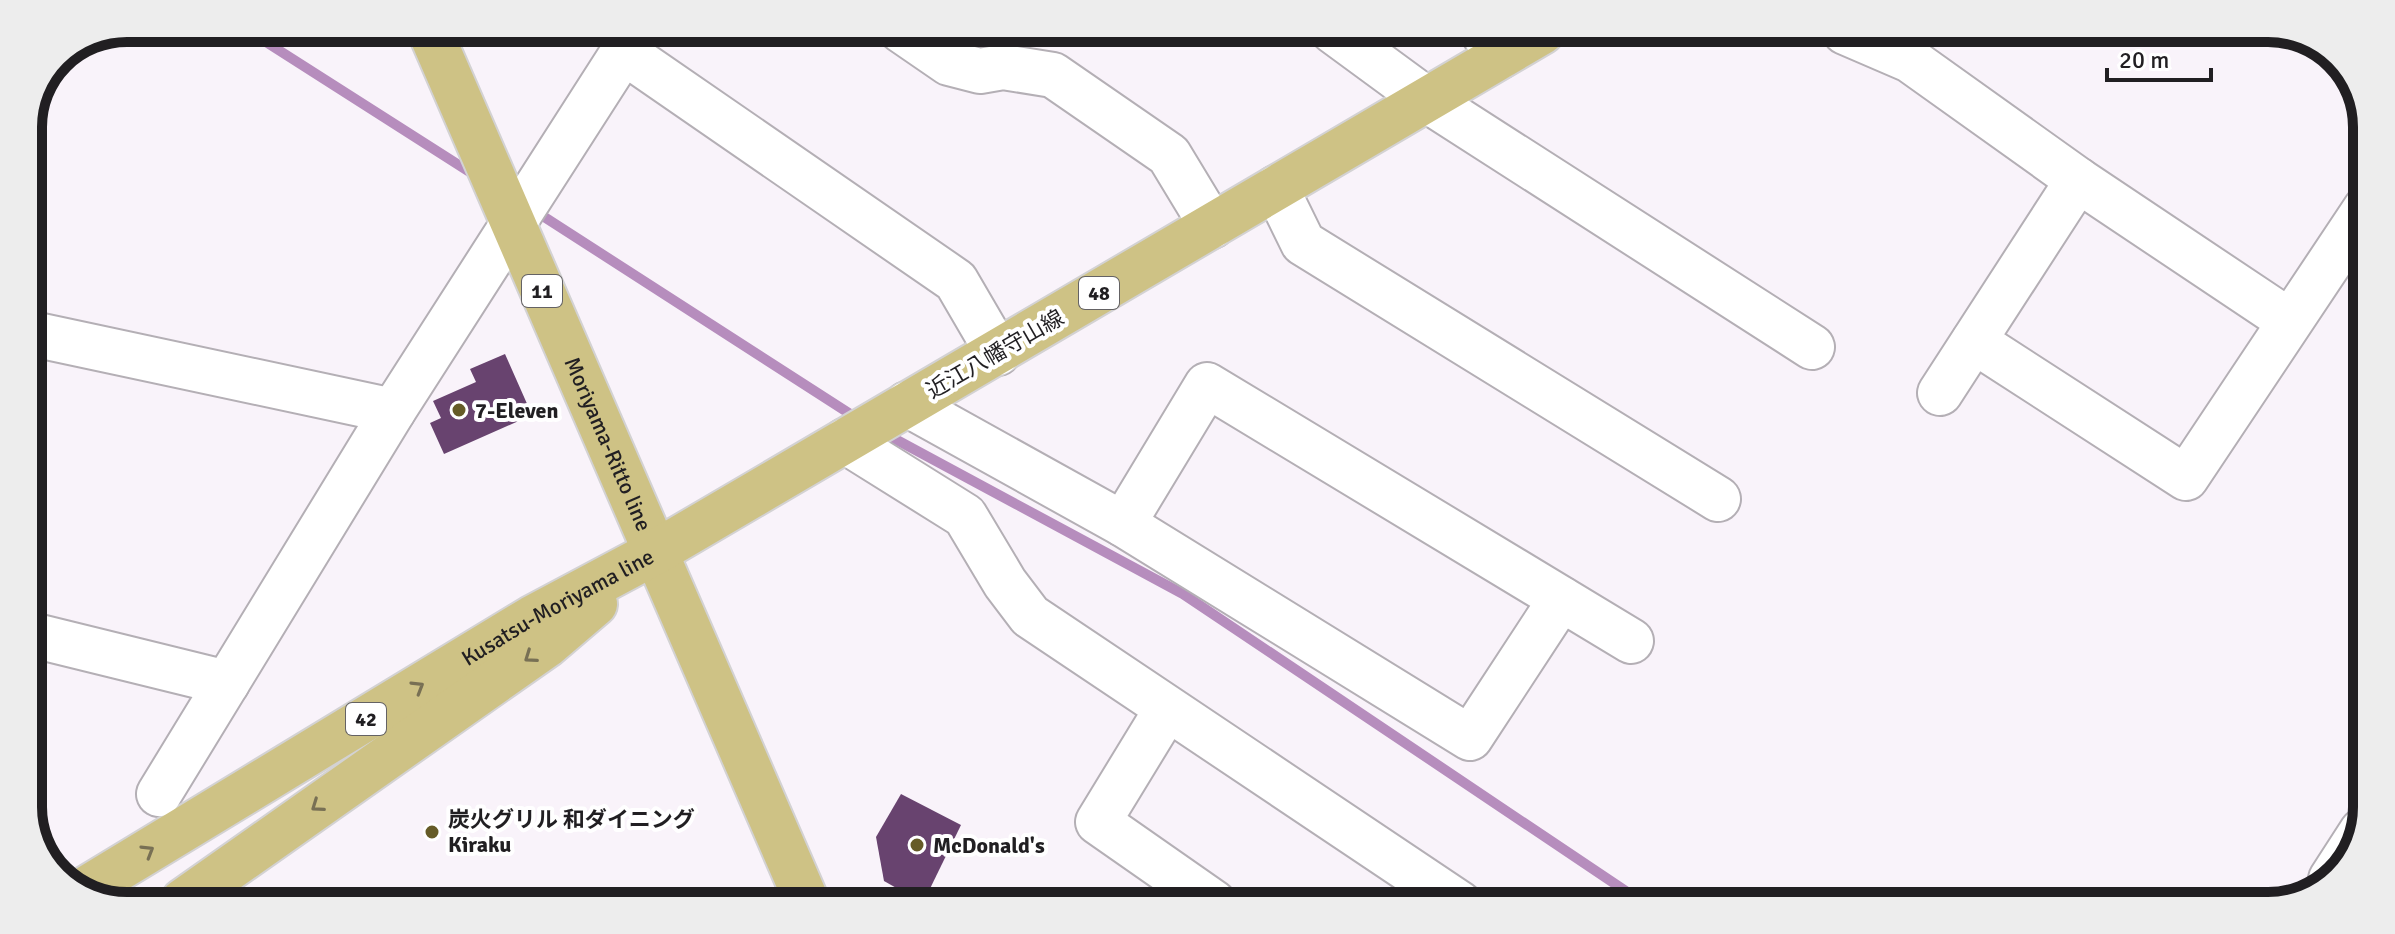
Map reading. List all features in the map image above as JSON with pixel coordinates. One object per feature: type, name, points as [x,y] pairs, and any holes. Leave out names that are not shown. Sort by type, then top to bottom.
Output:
[{"type":"main road","name":"Moriyama-Ritto line","points":[[435,42],[803,892]]},
{"type":"main road","name":"近江八幡守山線","points":[[654,553],[1427,100],[1491,44]]},
{"type":"main road","name":"Kusatsu-Moriyama line","points":[[93,884],[532,618],[654,553]]},
{"type":"main road","name":"Kusatsu-Moriyama line","points":[[196,892],[547,645],[654,553]]},
{"type":"street","points":[[159,794],[393,411],[630,42]]},
{"type":"street","points":[[632,42],[956,281],[998,353]]},
{"type":"street","points":[[918,42],[949,63],[980,71],[1003,67],[1053,75],[1169,155],[1212,226]]},
{"type":"street","points":[[1348,42],[1427,100],[1812,347]]},
{"type":"street","points":[[1868,42],[1910,60],[2078,180],[2289,321]]},
{"type":"street","points":[[1940,393],[2078,180]]},
{"type":"street","points":[[1276,188],[1303,243],[1718,499]]},
{"type":"street","points":[[1974,341],[2186,478],[2353,226]]},
{"type":"street","points":[[42,336],[393,411]]},
{"type":"street","points":[[1123,524],[1207,385],[1631,641]]},
{"type":"street","points":[[907,404],[1123,524],[1470,738],[1561,599]]},
{"type":"street","points":[[845,441],[965,516],[1005,583],[1030,616],[1442,892]]},
{"type":"street","points":[[42,637],[227,683]]},
{"type":"street","points":[[1167,709],[1098,822],[1198,892]]},
{"type":"building","points":[[505,354],[532,415],[444,454],[430,423],[441,418],[433,401],[476,382],[470,369]]},
{"type":"building","points":[[901,794],[961,825],[928,892],[904,892],[884,881],[876,837]]},
{"type":"waterway","points":[[266,42],[476,176]]},
{"type":"waterway","points":[[535,211],[858,419]]},
{"type":"waterway","points":[[882,432],[1183,594],[1627,892]]},
{"type":"place","name":"7-Eleven","points":[[459,410]]},
{"type":"place","name":"炭火グリル 和ダイニング Kiraku","points":[[432,832]]},
{"type":"place","name":"McDonald's","points":[[917,845]]}]
